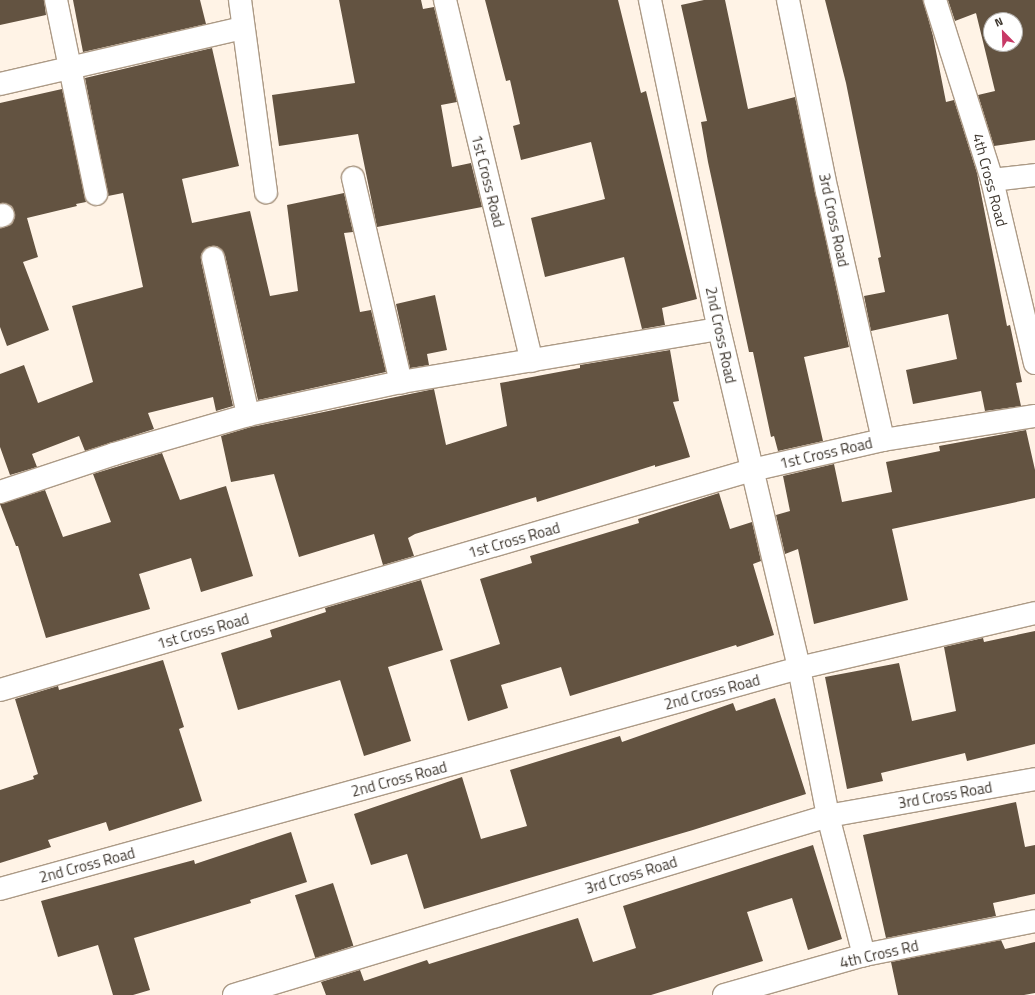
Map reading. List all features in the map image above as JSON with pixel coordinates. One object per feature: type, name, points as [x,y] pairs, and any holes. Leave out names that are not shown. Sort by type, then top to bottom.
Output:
[{"type":"street","points":[[56,0],[68,67],[96,194]]},
{"type":"street","points":[[240,0],[242,28],[266,192]]},
{"type":"street","name":"1st Cross Road","points":[[445,0],[532,361]]},
{"type":"street","name":"2nd Cross Road","points":[[650,0],[718,329],[799,668],[828,816],[864,955]]},
{"type":"street","name":"3rd Cross Road","points":[[788,0],[827,192],[882,440]]},
{"type":"street","name":"4th Cross Road","points":[[935,0],[992,180],[1035,363]]},
{"type":"street","points":[[0,84],[68,67],[203,39],[242,28]]},
{"type":"street","points":[[992,180],[1035,175]]},
{"type":"street","points":[[353,178],[401,382]]},
{"type":"street","points":[[213,258],[248,415]]},
{"type":"street","points":[[0,492],[248,415],[401,382],[718,329]]},
{"type":"street","name":"1st Cross Road","points":[[0,690],[752,470],[882,440],[1035,416]]},
{"type":"street","name":"2nd Cross Road","points":[[0,889],[799,668],[1035,613]]},
{"type":"street","name":"3rd Cross Road","points":[[234,995],[828,816],[1035,779]]},
{"type":"street","name":"4th Cross Rd","points":[[724,995],[864,955],[1035,921]]},
{"type":"building","points":[[0,0],[44,0],[46,15],[0,25]]},
{"type":"building","points":[[73,0],[200,0],[206,24],[83,52]]},
{"type":"building","points":[[339,0],[421,0],[423,9],[434,7],[457,102],[441,105],[452,167],[471,163],[482,207],[377,227],[358,134],[279,146],[272,95],[355,83]]},
{"type":"building","points":[[485,0],[618,0],[641,93],[646,91],[697,299],[662,308],[665,325],[642,329],[624,257],[545,277],[531,218],[605,199],[591,142],[521,160],[513,126],[520,124],[510,80],[506,81]]},
{"type":"building","points":[[704,0],[725,0],[748,109],[795,97],[849,347],[804,357],[823,441],[778,451],[774,436],[771,437],[753,352],[749,352],[708,162],[701,122],[707,121],[681,5]]},
{"type":"building","points":[[825,0],[923,0],[933,36],[946,102],[954,100],[977,173],[1007,326],[1010,325],[1022,382],[1016,383],[1021,406],[985,411],[981,391],[913,404],[906,370],[957,359],[948,314],[871,331],[864,296],[885,292],[878,258],[881,257],[846,83]]},
{"type":"building","points":[[948,0],[1035,0],[1035,140],[994,146],[978,95],[995,91],[986,52],[1023,52],[1023,12],[983,12],[983,42],[976,13],[955,21]]},
{"type":"building","points":[[212,48],[239,166],[182,179],[192,223],[250,211],[270,296],[298,291],[287,205],[344,193],[353,232],[344,233],[360,312],[371,310],[386,372],[258,400],[225,255],[217,246],[210,246],[201,254],[201,261],[233,406],[216,411],[213,397],[148,413],[154,429],[85,451],[79,436],[32,454],[37,467],[10,475],[0,447],[0,374],[24,365],[38,403],[93,382],[72,306],[143,287],[123,193],[108,196],[85,78]]},
{"type":"building","points":[[62,89],[86,202],[76,204],[77,206],[27,218],[38,257],[23,262],[49,330],[7,346],[0,327],[0,228],[12,224],[15,217],[12,206],[0,203],[0,103]]},
{"type":"building","points":[[435,295],[447,350],[427,354],[429,365],[410,368],[396,304]]},
{"type":"building","points":[[670,350],[679,401],[673,402],[690,457],[655,467],[655,465],[537,502],[536,497],[415,534],[408,538],[414,556],[383,565],[374,534],[299,557],[274,474],[231,482],[221,436],[251,427],[434,389],[446,445],[507,426],[500,383],[580,368],[580,365]]},
{"type":"building","points":[[1026,430],[1035,470],[1035,498],[892,529],[908,600],[814,624],[798,549],[785,554],[776,515],[790,511],[783,476],[834,464],[842,502],[892,492],[886,462],[940,451],[939,446]]},
{"type":"building","points":[[162,453],[180,500],[226,486],[253,576],[201,592],[191,558],[139,574],[150,609],[46,638],[18,546],[16,546],[0,504],[45,490],[63,537],[111,522],[93,474]]},
{"type":"building","points":[[719,493],[730,529],[752,522],[761,561],[753,564],[774,635],[737,647],[736,645],[570,696],[561,667],[501,685],[508,708],[468,721],[450,660],[500,644],[480,579],[532,563],[530,556],[639,523],[638,519]]},
{"type":"building","points":[[421,580],[443,650],[388,667],[411,741],[364,756],[340,680],[238,710],[221,653],[272,637],[270,630],[326,612],[325,608]]},
{"type":"building","points":[[1035,631],[1035,744],[967,761],[965,753],[881,773],[883,781],[847,789],[825,677],[899,663],[912,721],[956,711],[944,647],[983,638],[984,642]]},
{"type":"building","points":[[163,660],[184,727],[179,729],[202,801],[109,831],[106,822],[48,840],[51,847],[0,863],[0,790],[34,779],[33,776],[38,774],[15,699],[58,686],[59,690]]},
{"type":"building","points":[[775,698],[806,794],[693,830],[424,909],[407,854],[371,865],[354,814],[462,777],[481,839],[527,826],[510,770],[620,736],[622,742],[733,703],[736,711]]},
{"type":"building","points":[[1016,802],[1025,847],[1035,845],[1035,894],[993,903],[996,916],[886,938],[863,835]]},
{"type":"building","points":[[291,832],[307,882],[250,900],[251,903],[134,938],[150,990],[133,995],[113,995],[98,945],[58,957],[41,901],[194,860],[195,864]]},
{"type":"building","points":[[813,845],[842,939],[808,950],[792,898],[747,912],[763,961],[651,995],[326,995],[321,982],[360,970],[364,981],[427,960],[429,964],[578,918],[593,962],[636,948],[623,906]]},
{"type":"building","points":[[333,883],[353,946],[315,958],[295,895]]},
{"type":"building","points":[[1001,940],[1005,949],[1035,942],[1035,993],[1024,995],[898,995],[891,962]]}]
